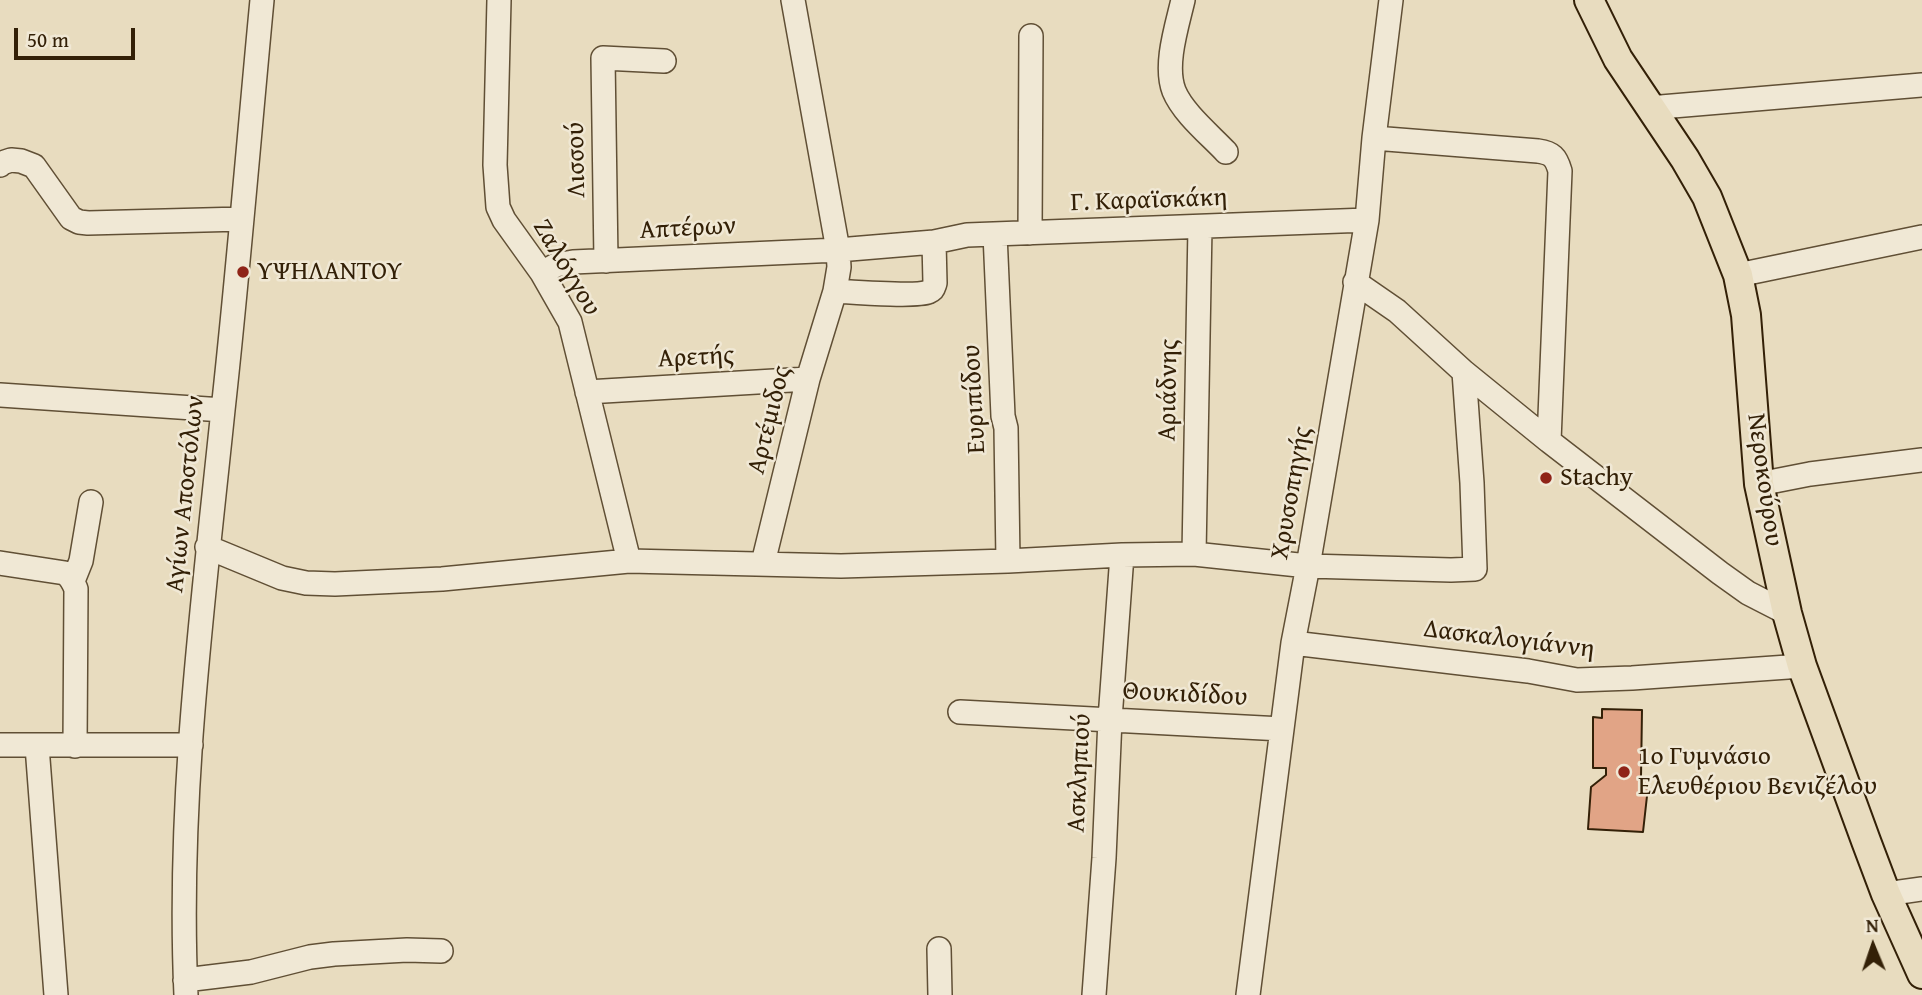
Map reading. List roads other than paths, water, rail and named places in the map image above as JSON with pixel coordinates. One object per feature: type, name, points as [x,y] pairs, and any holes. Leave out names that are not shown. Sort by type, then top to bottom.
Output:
[{"type":"main road","name":"Νεροκούρου","points":[[1589,0],[1618,59],[1685,159],[1707,197],[1738,275],[1746,315],[1759,484],[1787,613],[1802,666],[1886,894],[1922,974]]},
{"type":"street","name":"Αγίων Αποστόλων","points":[[186,987],[184,835],[208,547],[262,0]]},
{"type":"street","name":"Ζαλόγγου","points":[[499,0],[495,165],[498,207],[504,220],[542,273],[570,322],[629,561]]},
{"type":"street","points":[[793,0],[838,250],[839,267],[835,291],[929,292],[935,284],[933,242]]},
{"type":"street","points":[[1183,0],[1173,44],[1173,89],[1184,108],[1226,152]]},
{"type":"street","name":"Χρυσοπηγής","points":[[1248,995],[1293,643],[1367,220],[1391,0]]},
{"type":"street","points":[[1030,233],[1031,36]]},
{"type":"street","name":"Λισσού","points":[[606,261],[603,58],[664,61]]},
{"type":"street","points":[[1649,108],[1922,85]]},
{"type":"street","points":[[1374,138],[1538,151],[1550,153],[1557,161],[1560,172],[1549,441]]},
{"type":"street","points":[[0,165],[11,160],[34,166],[71,218],[79,222],[242,219]]},
{"type":"street","name":"Γ. Καραϊσκάκη","points":[[838,250],[933,242],[967,235],[1367,220]]},
{"type":"street","name":"Αριάδνης","points":[[1194,554],[1200,227]]},
{"type":"street","name":"Ευριπίδου","points":[[995,234],[1003,415],[1006,428],[1008,561]]},
{"type":"street","points":[[1738,275],[1922,237]]},
{"type":"street","name":"Απτέρων","points":[[542,273],[556,265],[573,262],[838,250]]},
{"type":"street","points":[[1355,282],[1397,311],[1464,372],[1549,441],[1720,573],[1748,593],[1787,613]]},
{"type":"street","name":"Αρτέμιδος","points":[[763,563],[808,379],[835,291]]},
{"type":"street","points":[[208,547],[282,578],[306,583],[335,584],[442,579],[629,561],[841,566],[1194,554],[1308,566],[1475,569],[1464,372]]},
{"type":"street","name":"Αρετής","points":[[587,392],[808,379]]},
{"type":"street","points":[[0,395],[223,410]]},
{"type":"street","points":[[1759,484],[1810,474],[1922,460]]},
{"type":"street","points":[[73,581],[81,561],[91,502]]},
{"type":"street","name":"Ασκληπιού","points":[[1094,995],[1122,555]]},
{"type":"street","points":[[0,563],[65,573],[73,581],[76,589],[75,746]]},
{"type":"street","name":"Δασκαλογιάννη","points":[[1293,643],[1528,671],[1577,680],[1802,666]]},
{"type":"street","name":"Θουκιδίδου","points":[[960,712],[1282,729]]},
{"type":"street","points":[[0,745],[191,745]]},
{"type":"street","points":[[37,746],[55,995]]},
{"type":"street","points":[[1886,894],[1922,889]]},
{"type":"street","points":[[939,948],[940,995]]},
{"type":"street","points":[[186,987],[310,957],[407,950],[441,951]]},
{"type":"place","name":"ΥΨΗΛΑΝΤΟΥ","points":[[243,272]]},
{"type":"place","name":"Stachy","points":[[1546,478]]},
{"type":"place","name":"1ο Γυμνάσιο Ελευθέριου Βενιζέλου","points":[[1624,772]]}]
